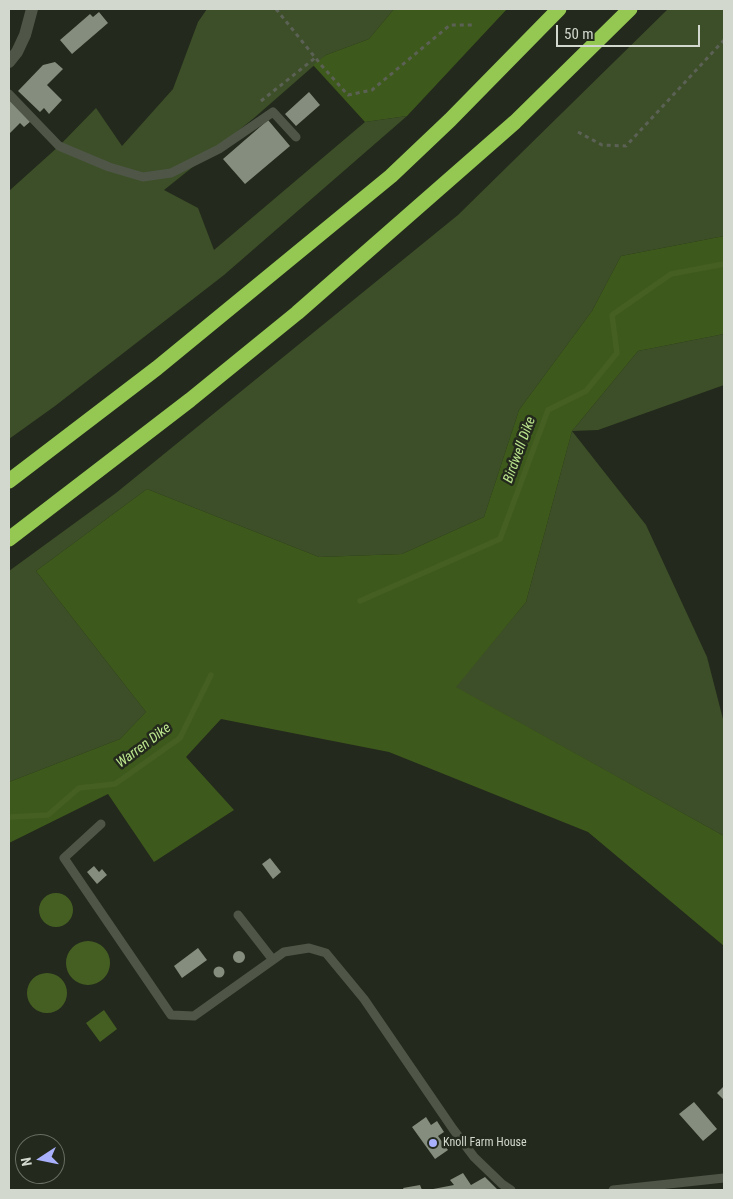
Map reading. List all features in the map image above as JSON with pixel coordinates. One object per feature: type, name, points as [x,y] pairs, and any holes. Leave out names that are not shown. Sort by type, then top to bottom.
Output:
[{"type":"highway","points":[[9,481],[157,368],[391,176],[450,120],[559,9]]},
{"type":"highway","points":[[9,539],[190,400],[297,313],[515,122],[630,9]]},
{"type":"street","points":[[9,62],[25,35],[32,9]]},
{"type":"lane","points":[[9,94],[59,146],[109,167],[143,177],[171,173],[219,149],[273,112],[296,137]]},
{"type":"lane","points":[[101,824],[64,858],[171,1015],[194,1016],[284,952],[309,948],[326,953],[364,999],[474,1158],[511,1190]]},
{"type":"lane","points":[[238,915],[273,960]]},
{"type":"lane","points":[[613,1190],[724,1178]]},
{"type":"path","points":[[276,9],[315,58],[348,94],[372,90],[450,25],[472,25]]},
{"type":"path","points":[[578,132],[602,144],[626,146],[724,40]]},
{"type":"path","points":[[256,106],[315,58]]},
{"type":"shaded area","points":[[207,9],[394,9],[369,39],[326,55],[254,118],[164,190],[198,208],[214,250],[365,122],[407,116],[224,275],[55,406],[9,439],[9,191],[59,146],[96,108],[122,146],[173,89],[198,22]]},
{"type":"shaded area","points":[[394,9],[507,9],[407,116],[365,122],[313,65],[326,55],[369,39]]},
{"type":"shaded area","points":[[668,9],[724,9],[724,236],[621,256],[592,311],[519,410],[484,517],[402,554],[319,557],[147,489],[36,571],[146,712],[120,739],[9,782],[9,571],[116,493],[458,215]]},
{"type":"shaded area","points":[[724,236],[724,334],[638,351],[572,431],[526,602],[456,687],[724,836],[724,946],[588,832],[389,752],[221,719],[186,757],[234,810],[154,862],[108,794],[9,843],[9,782],[120,739],[146,712],[36,571],[147,489],[319,557],[402,554],[484,517],[519,410],[592,311],[621,256]]},
{"type":"shaded area","points":[[724,334],[724,385],[598,430],[572,431],[638,351]]},
{"type":"shaded area","points":[[572,431],[646,525],[707,657],[724,723],[724,836],[455,687],[526,602]]},
{"type":"shaded area","points":[[56,893],[63,894],[68,898],[72,903],[72,917],[68,922],[63,926],[56,927],[49,926],[44,922],[40,917],[39,910],[40,903],[44,898],[49,894]]},
{"type":"shaded area","points":[[88,941],[100,945],[106,951],[110,963],[106,975],[100,981],[88,985],[76,981],[70,975],[66,963],[70,951],[76,945]]},
{"type":"shaded area","points":[[51,973],[58,976],[64,982],[67,993],[66,1001],[58,1010],[51,1013],[43,1013],[36,1010],[28,1001],[27,989],[30,982],[39,974]]},
{"type":"shaded area","points":[[104,1010],[117,1029],[100,1042],[86,1023]]},
{"type":"building","points":[[99,12],[108,23],[72,54],[60,40],[90,14],[93,17]]},
{"type":"building","points":[[55,62],[63,69],[47,85],[62,100],[49,114],[44,108],[40,112],[18,91],[43,65]]},
{"type":"building","points":[[309,92],[320,105],[296,126],[285,114]]},
{"type":"building","points":[[9,100],[31,121],[24,127],[20,123],[9,134]]},
{"type":"building","points":[[268,120],[290,146],[245,184],[223,159]]},
{"type":"building","points":[[270,858],[281,872],[273,879],[262,864]]},
{"type":"building","points":[[94,866],[99,872],[102,869],[107,875],[97,884],[87,872]]},
{"type":"building","points":[[198,948],[207,960],[182,978],[174,966]]},
{"type":"building","points":[[241,951],[244,952],[244,962],[237,963],[234,962],[233,955],[234,952]]},
{"type":"building","points":[[219,966],[225,972],[219,978],[213,972]]},
{"type":"building","points":[[724,1086],[724,1100],[717,1093]]},
{"type":"building","points":[[694,1102],[717,1129],[703,1141],[679,1114]]},
{"type":"building","name":"Knoll Farm House","points":[[426,1117],[431,1125],[437,1121],[444,1132],[438,1136],[448,1150],[435,1159],[412,1127]]},
{"type":"building","points":[[463,1173],[471,1185],[485,1177],[497,1189],[428,1190],[454,1185],[450,1180]]},
{"type":"building","points":[[420,1185],[422,1190],[404,1190],[403,1188]]},
{"type":"waterway","name":"Birdwell Dike","points":[[360,601],[500,539],[548,410],[586,391],[617,353],[612,315],[671,274],[724,264]]},
{"type":"waterway","name":"Warren Dike","points":[[9,817],[48,815],[79,788],[115,784],[180,738],[211,675]]},
{"type":"place","name":"Knoll Farm House","points":[[433,1143]]}]
